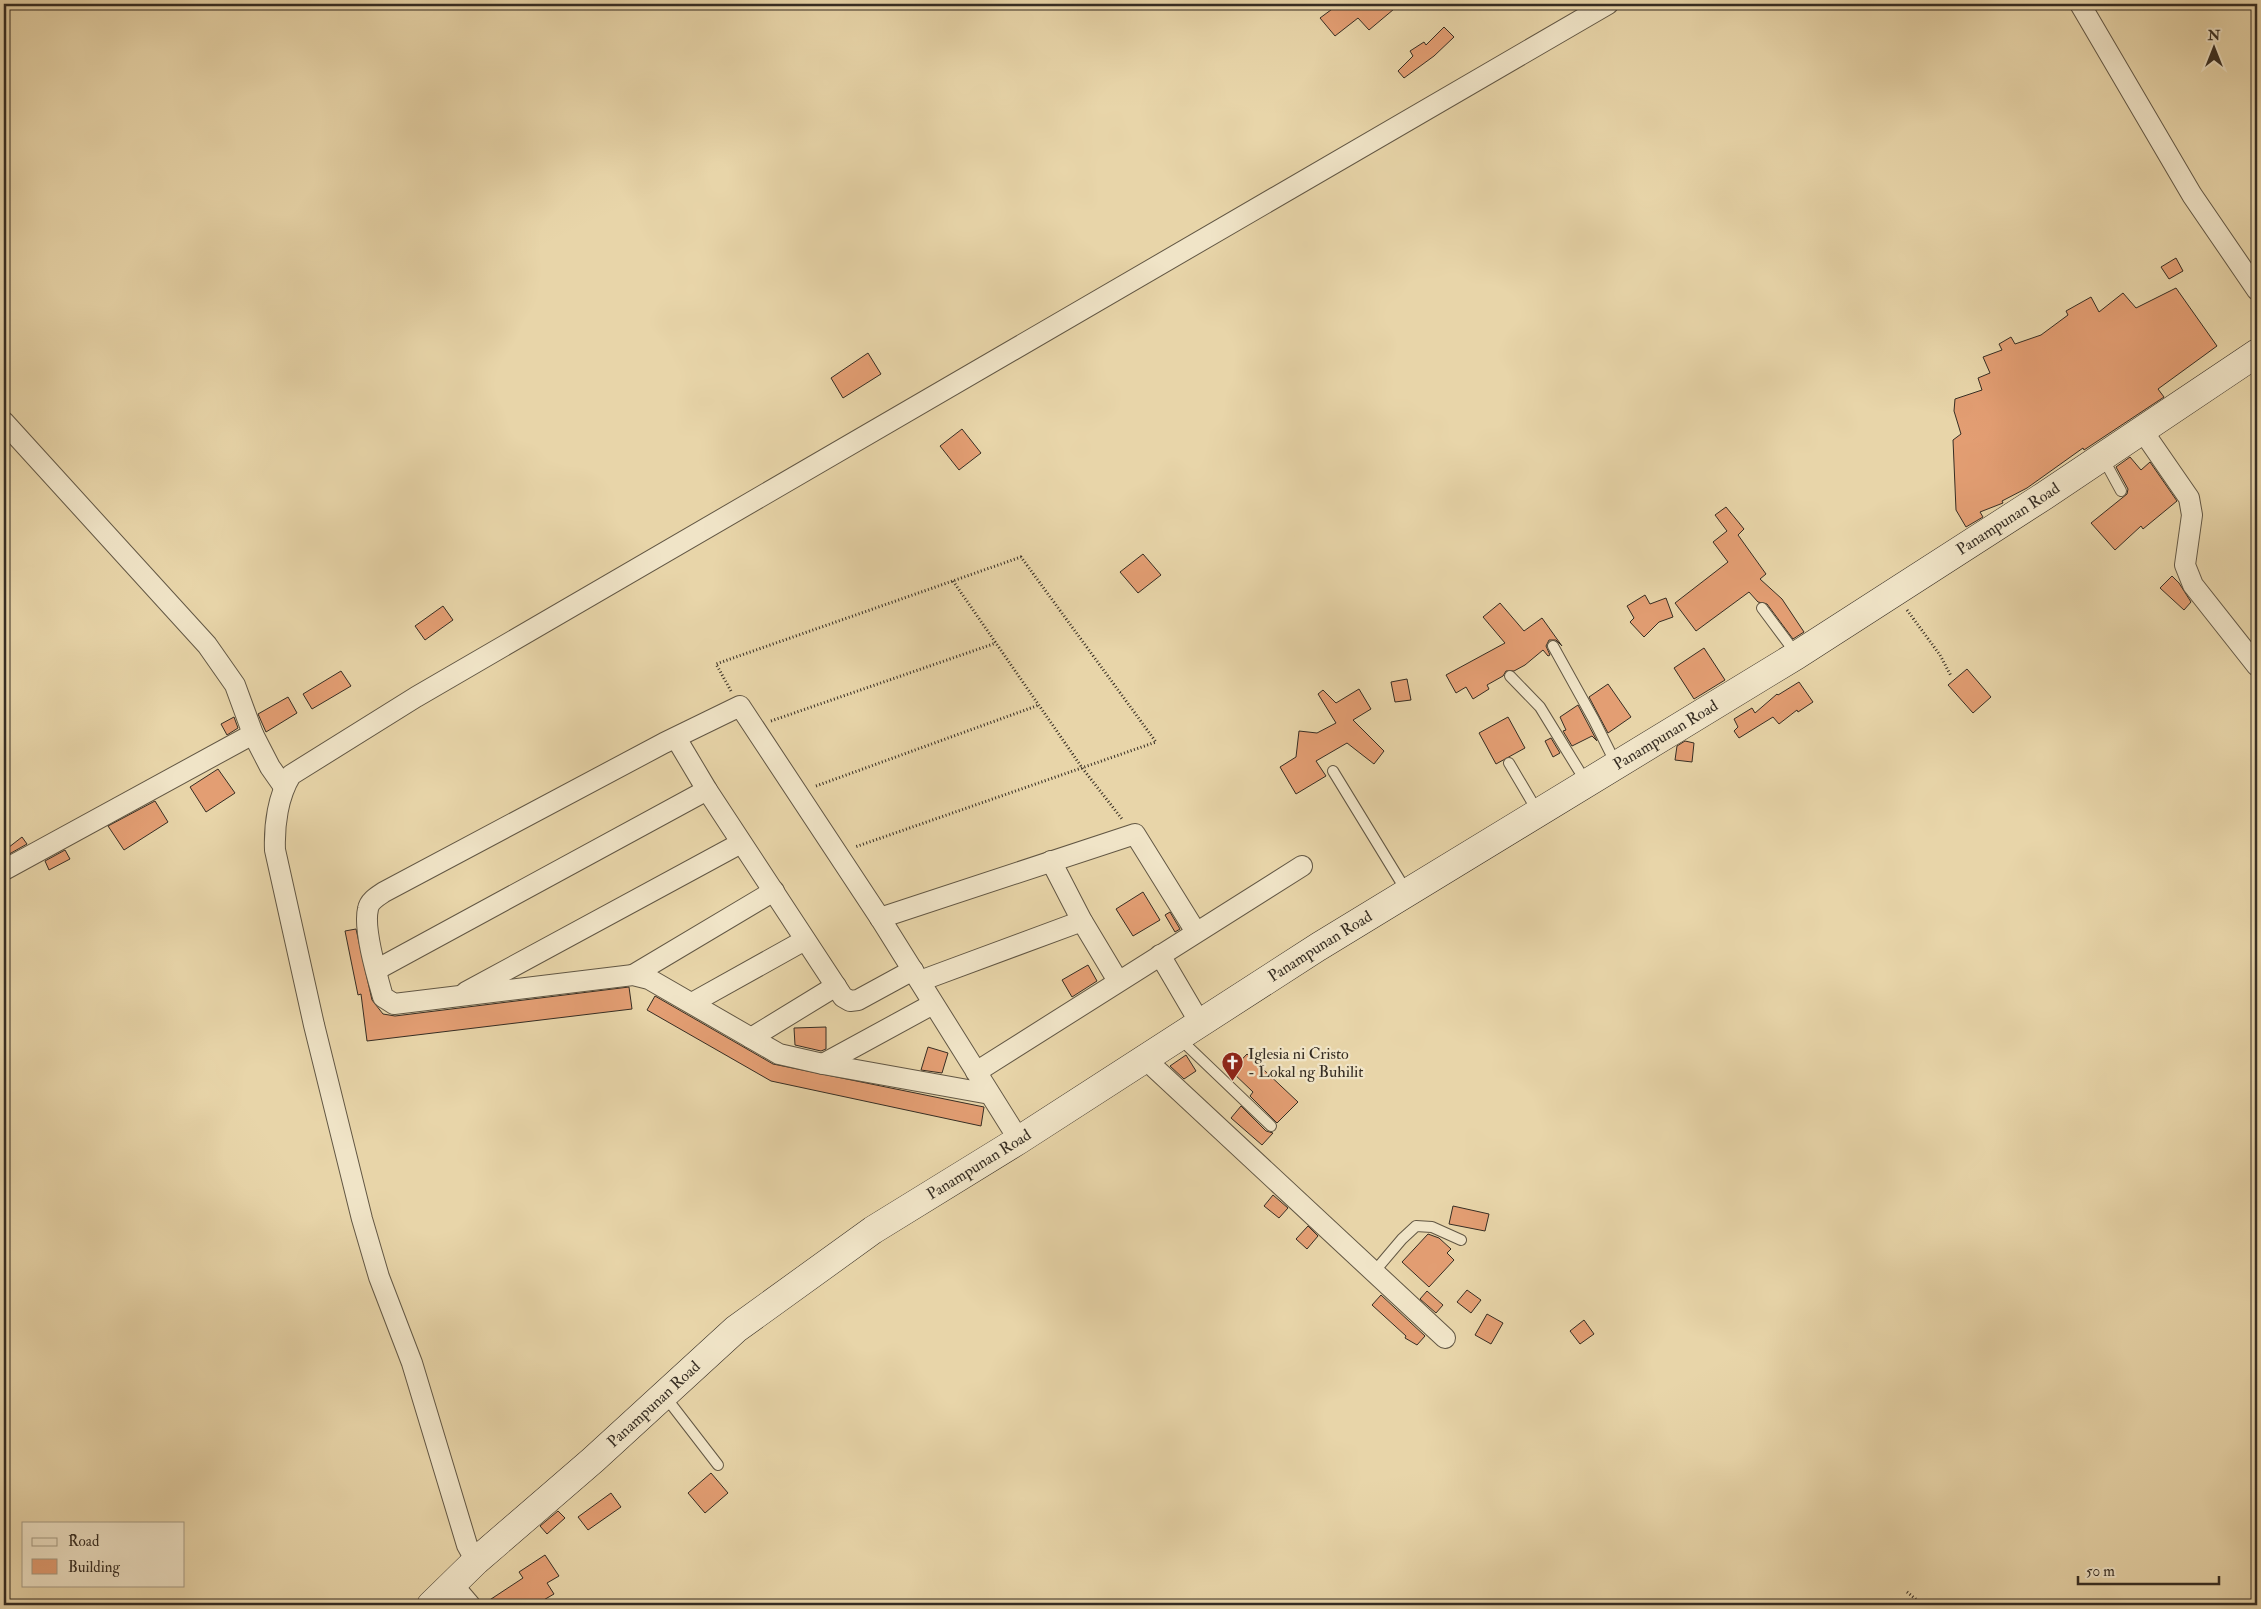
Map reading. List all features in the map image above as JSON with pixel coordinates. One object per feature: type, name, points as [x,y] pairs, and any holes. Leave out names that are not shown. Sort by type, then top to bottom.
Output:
[{"type":"street","points":[[476,1561],[467,1545],[412,1363],[380,1276],[350,1171],[275,850],[274,835],[284,787],[291,774],[416,698],[1608,4]]},
{"type":"street","points":[[2080,4],[2192,195],[2257,290]]},
{"type":"street","name":"Panampunan Road","points":[[431,1605],[476,1561],[593,1460],[736,1328],[873,1230],[1019,1140],[1144,1058],[1408,892],[1797,656],[2103,457],[2257,352]]},
{"type":"street","points":[[4,422],[207,645],[234,685],[253,734],[270,767],[284,787]]},
{"type":"street","points":[[2142,430],[2189,498],[2192,515],[2185,565],[2193,585],[2257,666]]},
{"type":"street","points":[[774,891],[633,975],[394,1004],[382,997],[368,923],[368,907],[372,900],[480,840],[740,706],[880,918],[1019,1140]]},
{"type":"street","points":[[4,870],[253,734]]},
{"type":"street","points":[[676,738],[707,790],[804,940],[843,997],[850,1001],[858,1000],[916,976],[1082,921]]},
{"type":"street","points":[[376,970],[707,790]]},
{"type":"street","points":[[880,918],[1135,834],[1196,932]]},
{"type":"street","points":[[454,998],[741,843]]},
{"type":"street","points":[[1051,861],[1082,921],[1118,981]]},
{"type":"street","points":[[976,1072],[1302,866]]},
{"type":"street","points":[[692,1003],[804,940]]},
{"type":"street","points":[[1160,955],[1189,1030]]},
{"type":"street","points":[[633,975],[649,980],[692,1003],[779,1054],[823,1064],[990,1094]]},
{"type":"street","points":[[751,1038],[836,986]]},
{"type":"street","points":[[823,1064],[933,1004]]},
{"type":"street","points":[[1144,1058],[1445,1338]]},
{"type":"street","points":[[452,1584],[470,1605]]},
{"type":"lane","points":[[2103,457],[2121,491]]},
{"type":"lane","points":[[1762,608],[1797,656]]},
{"type":"lane","points":[[1552,646],[1594,720],[1617,766]]},
{"type":"lane","points":[[1510,676],[1540,707],[1587,784]]},
{"type":"lane","points":[[1509,763],[1539,813]]},
{"type":"lane","points":[[1333,771],[1408,892]]},
{"type":"lane","points":[[1189,1030],[1271,1126]]},
{"type":"lane","points":[[1374,1272],[1402,1239],[1416,1226],[1432,1227],[1461,1240]]},
{"type":"lane","points":[[664,1394],[718,1464]]},
{"type":"path","points":[[740,706],[716,664],[1021,557],[1156,742],[838,853]]},
{"type":"path","points":[[953,581],[1083,769],[1135,834]]},
{"type":"path","points":[[1894,594],[1940,654],[1951,676]]},
{"type":"path","points":[[754,727],[996,643]]},
{"type":"path","points":[[796,793],[1039,705]]},
{"type":"path","points":[[1907,1592],[1924,1605]]},
{"type":"building","points":[[1339,4],[1400,4],[1369,30],[1358,18],[1335,36],[1320,18]]},
{"type":"building","points":[[1444,27],[1454,37],[1434,56],[1404,78],[1398,71],[1413,56],[1410,51],[1424,42],[1426,45]]},
{"type":"building","points":[[2176,258],[2183,271],[2169,279],[2161,267]]},
{"type":"building","points":[[2176,288],[2217,346],[2158,389],[2164,397],[2084,450],[2083,448],[2027,488],[2002,501],[2003,503],[1980,512],[1983,517],[1966,527],[1956,510],[1953,440],[1961,434],[1954,411],[1955,399],[1982,390],[1978,378],[1990,373],[1983,357],[2002,350],[1999,344],[2011,337],[2015,344],[2041,335],[2068,315],[2066,311],[2091,297],[2099,312],[2123,293],[2136,308]]},
{"type":"building","points":[[868,353],[881,374],[843,398],[831,378]]},
{"type":"building","points":[[962,429],[981,453],[959,470],[940,446]]},
{"type":"building","points":[[2130,457],[2141,470],[2150,462],[2177,501],[2143,529],[2141,526],[2115,550],[2091,523],[2127,494],[2128,489],[2116,467]]},
{"type":"building","points":[[1726,507],[1744,529],[1738,535],[1766,574],[1760,579],[1782,599],[1804,632],[1793,639],[1767,604],[1758,602],[1749,592],[1696,631],[1675,603],[1728,562],[1713,542],[1727,531],[1715,515]]},
{"type":"building","points":[[1143,554],[1161,575],[1138,593],[1120,572]]},
{"type":"building","points":[[2172,576],[2179,583],[2191,602],[2184,610],[2160,588]]},
{"type":"building","points":[[1645,595],[1650,604],[1666,598],[1673,617],[1659,622],[1644,637],[1630,622],[1634,618],[1627,606]]},
{"type":"building","points":[[1500,603],[1524,631],[1542,618],[1562,646],[1556,640],[1549,640],[1546,646],[1550,655],[1548,656],[1543,650],[1525,665],[1514,671],[1506,671],[1503,676],[1487,685],[1489,689],[1473,699],[1466,687],[1456,693],[1446,675],[1505,643],[1483,617]]},
{"type":"building","points":[[443,606],[453,620],[425,640],[415,626]]},
{"type":"building","points":[[1704,648],[1725,680],[1694,699],[1674,668]]},
{"type":"building","points":[[1967,669],[1991,697],[1973,713],[1948,685]]},
{"type":"building","points":[[341,671],[351,686],[312,709],[303,694]]},
{"type":"building","points":[[1407,679],[1411,700],[1395,702],[1391,682]]},
{"type":"building","points":[[1799,682],[1813,702],[1798,712],[1797,710],[1779,724],[1773,717],[1739,738],[1734,731],[1738,727],[1734,719],[1752,708],[1755,713],[1777,694]]},
{"type":"building","points":[[1608,684],[1631,717],[1608,733],[1589,697]]},
{"type":"building","points":[[1359,689],[1371,709],[1353,720],[1384,751],[1374,764],[1347,743],[1316,761],[1326,776],[1296,794],[1280,767],[1296,757],[1299,731],[1317,733],[1336,723],[1318,694],[1323,690],[1336,703]]},
{"type":"building","points":[[288,697],[297,713],[266,732],[258,714]]},
{"type":"building","points":[[1578,705],[1597,741],[1592,736],[1572,746],[1563,731],[1566,730],[1560,717]]},
{"type":"building","points":[[234,717],[238,728],[227,735],[221,724]]},
{"type":"building","points":[[1508,717],[1525,748],[1496,764],[1479,733]]},
{"type":"building","points":[[1551,738],[1560,753],[1553,757],[1545,741]]},
{"type":"building","points":[[1685,741],[1694,743],[1692,762],[1675,760],[1677,746]]},
{"type":"building","points":[[218,769],[235,793],[206,812],[190,787]]},
{"type":"building","points":[[155,801],[168,822],[124,850],[108,826]]},
{"type":"building","points":[[22,837],[27,844],[4,857],[4,851]]},
{"type":"building","points":[[65,850],[70,859],[49,870],[45,861]]},
{"type":"building","points":[[1143,892],[1160,920],[1133,936],[1116,909]]},
{"type":"building","points":[[1170,912],[1180,929],[1175,932],[1165,915]]},
{"type":"building","points":[[356,929],[372,1000],[383,1014],[395,1016],[629,987],[632,1009],[367,1041],[361,994],[358,995],[345,931]]},
{"type":"building","points":[[1088,965],[1097,981],[1072,997],[1062,980]]},
{"type":"building","points":[[655,996],[773,1064],[984,1107],[981,1126],[771,1081],[647,1010]]},
{"type":"building","points":[[826,1027],[826,1049],[821,1051],[795,1045],[794,1028]]},
{"type":"building","points":[[928,1047],[948,1053],[942,1073],[921,1070]]},
{"type":"building","points":[[1247,1054],[1298,1102],[1277,1123],[1250,1096],[1253,1092],[1231,1071]]},
{"type":"building","points":[[1186,1055],[1196,1071],[1184,1079],[1170,1066]]},
{"type":"building","points":[[1241,1106],[1266,1131],[1273,1133],[1262,1145],[1231,1118]]},
{"type":"building","points":[[1273,1195],[1288,1208],[1279,1218],[1264,1206]]},
{"type":"building","points":[[1453,1206],[1489,1214],[1485,1231],[1449,1224]]},
{"type":"building","points":[[1308,1226],[1318,1236],[1307,1249],[1296,1239]]},
{"type":"building","points":[[1428,1234],[1439,1238],[1451,1249],[1447,1253],[1454,1260],[1429,1287],[1402,1262]]},
{"type":"building","points":[[1467,1290],[1481,1300],[1471,1313],[1457,1302]]},
{"type":"building","points":[[1427,1291],[1443,1305],[1436,1313],[1420,1299]]},
{"type":"building","points":[[1381,1295],[1425,1336],[1417,1345],[1405,1338],[1406,1336],[1372,1305]]},
{"type":"building","points":[[1487,1314],[1503,1323],[1491,1344],[1475,1335]]},
{"type":"building","points":[[1584,1320],[1594,1334],[1580,1344],[1570,1331]]},
{"type":"building","points":[[711,1473],[728,1493],[705,1513],[688,1493]]},
{"type":"building","points":[[611,1493],[621,1507],[588,1530],[578,1517]]},
{"type":"building","points":[[558,1511],[565,1518],[547,1534],[540,1526]]},
{"type":"building","points":[[545,1555],[559,1576],[547,1583],[554,1594],[535,1605],[482,1605],[523,1578],[519,1572]]},
{"type":"place","name":"Iglesia ni Cristo - Lokal ng Buhilit","points":[[1232,1082]]}]
